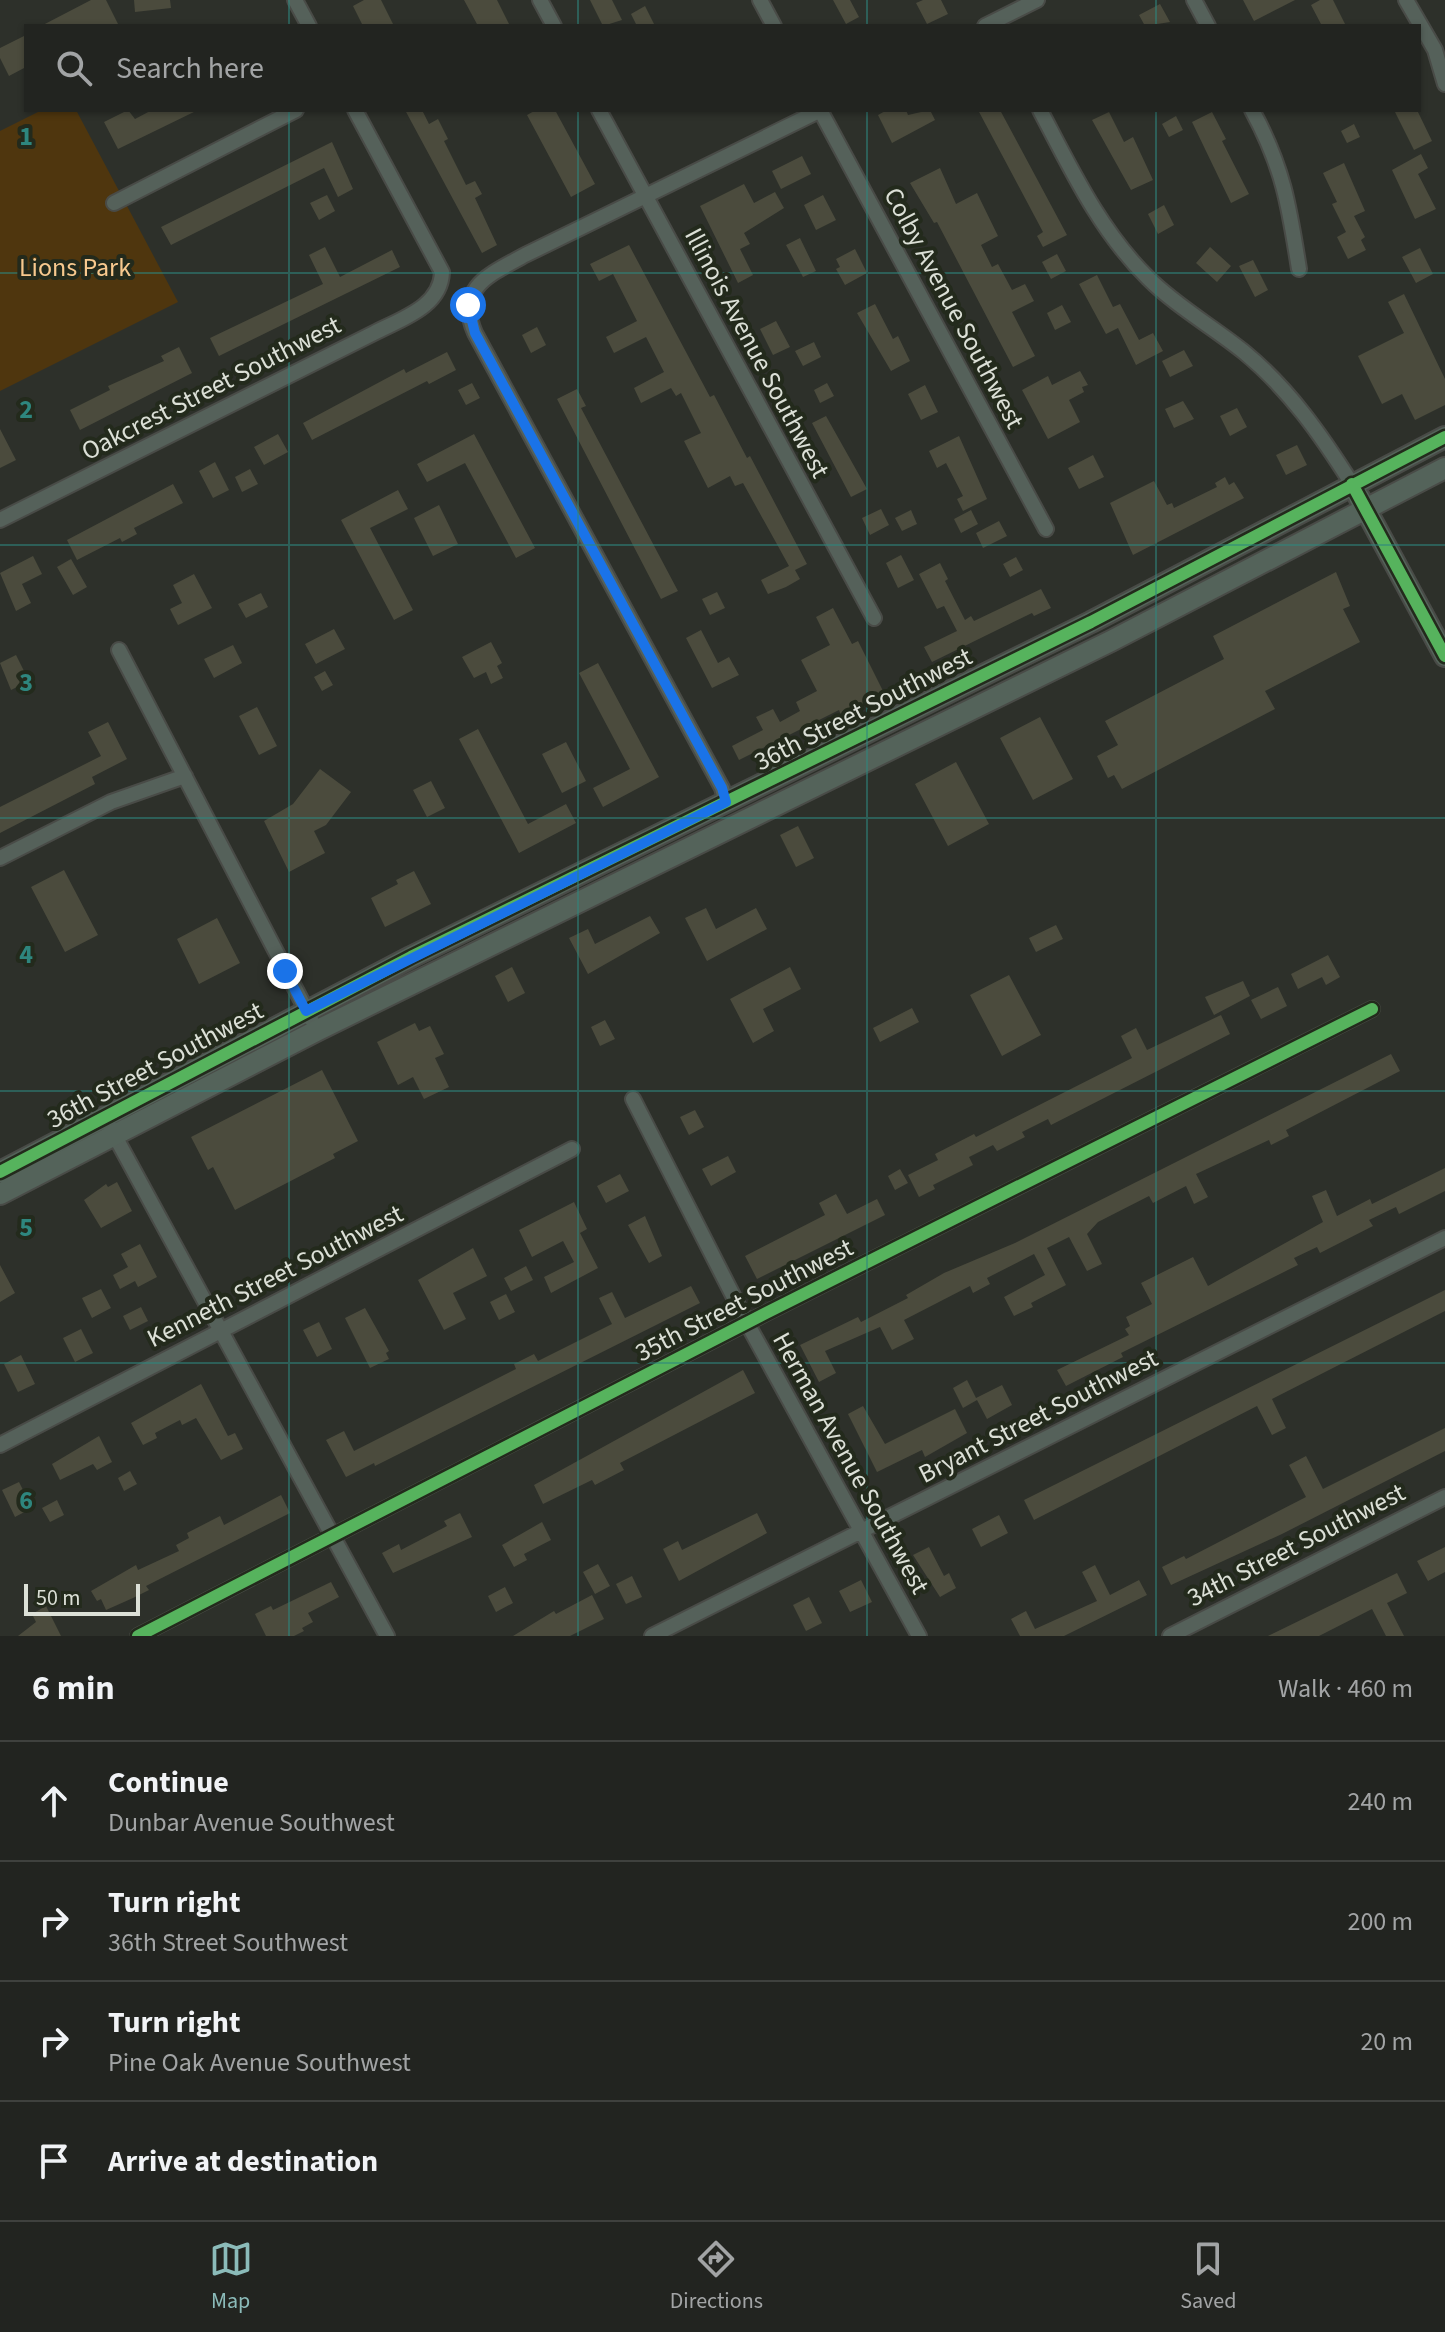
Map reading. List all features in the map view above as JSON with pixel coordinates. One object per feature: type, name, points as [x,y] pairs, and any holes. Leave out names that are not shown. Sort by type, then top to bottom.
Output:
[{"type":"street","points":[[295,0],[308,24]]},
{"type":"street","points":[[540,0],[553,24]]},
{"type":"street","points":[[760,0],[773,24]]},
{"type":"street","points":[[993,24],[1037,0]]},
{"type":"street","points":[[1194,0],[1207,24]]},
{"type":"street","points":[[1406,0],[1420,24]]},
{"type":"street","points":[[1421,26],[1435,50],[1445,84]]},
{"type":"street","points":[[114,203],[292,112]]},
{"type":"street","name":"Oakcrest Street Southwest","points":[[0,520],[374,333],[426,305],[439,291],[442,272],[356,112]]},
{"type":"street","name":"Illinois Avenue Southwest","points":[[600,112],[874,618]]},
{"type":"street","points":[[726,802],[722,788],[475,333],[468,305],[474,288],[484,278],[525,255],[816,112]]},
{"type":"street","name":"Colby Avenue Southwest","points":[[821,112],[1046,529]]},
{"type":"street","points":[[1041,112],[1088,200],[1126,254],[1149,280],[1246,353],[1278,383],[1316,429],[1352,484],[1445,656]]},
{"type":"street","points":[[1253,112],[1275,153],[1286,188],[1299,269]]},
{"type":"street","name":"36th Street Southwest","points":[[0,1194],[109,1126],[306,1011],[1091,622],[1445,437]]},
{"type":"street","name":"36th Street Southwest","points":[[0,1172],[109,1126],[318,1030],[1111,641],[1445,468]]},
{"type":"street","points":[[119,650],[318,1030]]},
{"type":"street","points":[[0,858],[111,802],[185,776]]},
{"type":"street","name":"35th Street Southwest","points":[[138,1636],[747,1323],[1372,1009]]},
{"type":"street","name":"Herman Avenue Southwest","points":[[633,1099],[747,1323],[919,1636]]},
{"type":"street","points":[[109,1126],[387,1636]]},
{"type":"street","name":"Kenneth Street Southwest","points":[[0,1445],[572,1149]]},
{"type":"street","name":"Bryant Street Southwest","points":[[652,1636],[1445,1238]]},
{"type":"street","name":"34th Street Southwest","points":[[1170,1636],[1445,1497]]},
{"type":"green space","name":"Lions Park","points":[[38,112],[77,112],[178,302],[0,391],[0,131]]},
{"type":"building","points":[[91,0],[106,0],[118,24],[45,24]]},
{"type":"building","points":[[134,0],[170,0],[171,8],[135,12]]},
{"type":"building","points":[[364,0],[381,0],[393,24],[362,24],[353,6]]},
{"type":"building","points":[[464,0],[497,0],[509,24],[477,24]]},
{"type":"building","points":[[590,0],[612,0],[622,20],[602,24]]},
{"type":"building","points":[[833,0],[850,0],[859,17],[846,24]]},
{"type":"building","points":[[941,0],[948,14],[927,24],[916,3]]},
{"type":"building","points":[[1243,0],[1295,0],[1254,21]]},
{"type":"building","points":[[1320,0],[1333,0],[1345,24],[1321,24],[1311,5]]},
{"type":"building","points":[[1160,4],[1170,22],[1144,24],[1139,15]]},
{"type":"building","points":[[645,6],[654,24],[636,24],[631,14]]},
{"type":"building","points":[[24,36],[24,68],[9,76],[0,58],[0,48]]},
{"type":"building","points":[[124,112],[130,112],[135,119],[148,112],[194,112],[118,149],[104,122]]},
{"type":"building","points":[[406,112],[423,112],[429,124],[438,119],[448,139],[444,141],[466,185],[475,181],[482,194],[475,198],[497,245],[482,253]]},
{"type":"building","points":[[532,112],[556,112],[595,184],[571,197],[527,115]]},
{"type":"building","points":[[883,112],[907,112],[908,115],[931,112],[935,120],[892,143],[878,115]]},
{"type":"building","points":[[979,112],[1001,112],[1067,235],[1043,247],[1037,236],[1043,232]]},
{"type":"building","points":[[1109,112],[1124,142],[1133,137],[1153,180],[1131,190],[1092,120]]},
{"type":"building","points":[[1212,112],[1226,139],[1222,141],[1249,194],[1231,203],[1192,122]]},
{"type":"building","points":[[1395,112],[1418,112],[1432,141],[1414,150]]},
{"type":"building","points":[[1176,116],[1183,130],[1169,137],[1162,124]]},
{"type":"building","points":[[1354,124],[1360,137],[1347,143],[1341,131]]},
{"type":"building","points":[[332,142],[353,189],[338,197],[324,168],[171,245],[161,227]]},
{"type":"building","points":[[1421,154],[1428,168],[1418,174],[1436,209],[1415,219],[1392,170]]},
{"type":"building","points":[[802,156],[811,174],[781,189],[772,171]]},
{"type":"building","points":[[1344,163],[1365,211],[1354,216],[1365,237],[1361,240],[1366,250],[1348,259],[1337,237],[1346,232],[1332,204],[1337,202],[1323,173]]},
{"type":"building","points":[[940,168],[956,204],[977,193],[998,236],[981,245],[992,267],[998,264],[1012,290],[1025,284],[1034,301],[1012,312],[1035,356],[1013,367],[937,222],[934,223],[910,183]]},
{"type":"building","points":[[744,184],[754,203],[775,192],[784,208],[744,233],[750,244],[740,249],[753,275],[738,283],[700,206]]},
{"type":"building","points":[[327,195],[335,211],[319,220],[310,203]]},
{"type":"building","points":[[823,195],[836,220],[816,230],[804,205]]},
{"type":"building","points":[[1164,205],[1174,225],[1158,234],[1148,214]]},
{"type":"building","points":[[800,238],[816,271],[803,277],[786,245]]},
{"type":"building","points":[[629,245],[710,397],[714,395],[747,458],[750,456],[807,564],[795,570],[800,579],[786,587],[768,594],[761,580],[789,566],[743,483],[735,486],[730,476],[708,488],[684,441],[701,433],[681,393],[676,396],[671,388],[641,403],[634,388],[664,372],[646,337],[614,353],[606,337],[637,321],[613,274],[599,281],[590,264]]},
{"type":"building","points":[[325,247],[340,277],[392,250],[400,267],[219,356],[210,338],[323,284],[309,255]]},
{"type":"building","points":[[1210,247],[1231,266],[1217,282],[1196,263]]},
{"type":"building","points":[[1420,248],[1433,274],[1416,283],[1402,257]]},
{"type":"building","points":[[855,249],[867,273],[845,285],[836,269],[840,267],[836,259]]},
{"type":"building","points":[[1057,254],[1066,271],[1051,279],[1042,262]]},
{"type":"building","points":[[1253,260],[1268,290],[1255,297],[1239,266]]},
{"type":"building","points":[[1097,275],[1113,307],[1120,304],[1139,340],[1153,333],[1163,351],[1136,365],[1118,328],[1106,334],[1079,284]]},
{"type":"building","points":[[1404,294],[1445,379],[1445,405],[1415,420],[1402,394],[1382,404],[1358,356],[1404,333],[1388,302]]},
{"type":"building","points":[[875,304],[893,339],[898,336],[910,361],[891,371],[857,313]]},
{"type":"building","points":[[1062,305],[1071,322],[1055,330],[1047,313]]},
{"type":"building","points":[[776,321],[790,347],[773,355],[760,329]]},
{"type":"building","points":[[537,327],[546,345],[531,353],[522,335]]},
{"type":"building","points":[[814,342],[821,357],[803,366],[795,351]]},
{"type":"building","points":[[179,347],[192,373],[80,430],[70,410],[110,390],[108,386],[164,361],[161,356]]},
{"type":"building","points":[[1184,350],[1193,366],[1170,377],[1162,361]]},
{"type":"building","points":[[447,352],[456,370],[429,384],[427,381],[312,440],[303,423],[404,369],[406,373]]},
{"type":"building","points":[[1080,371],[1088,385],[1082,387],[1084,392],[1069,400],[1080,422],[1048,439],[1022,390],[1048,376],[1052,385]]},
{"type":"building","points":[[472,383],[480,398],[466,405],[458,390]]},
{"type":"building","points":[[827,383],[834,396],[820,403],[814,390]]},
{"type":"building","points":[[925,385],[938,412],[921,420],[908,394]]},
{"type":"building","points":[[577,389],[586,406],[581,408],[678,591],[661,599],[557,399]]},
{"type":"building","points":[[1183,401],[1194,419],[1174,428],[1165,409]]},
{"type":"building","points":[[1237,408],[1247,427],[1230,436],[1220,416]]},
{"type":"building","points":[[826,416],[867,489],[851,497],[812,423]]},
{"type":"building","points":[[0,429],[16,460],[0,468]]},
{"type":"building","points":[[278,434],[288,452],[264,465],[254,447]]},
{"type":"building","points":[[474,434],[535,548],[516,558],[465,463],[427,482],[417,464]]},
{"type":"building","points":[[959,436],[987,499],[963,511],[957,499],[963,496],[946,463],[937,468],[929,451]]},
{"type":"building","points":[[1297,445],[1307,465],[1286,475],[1276,455]]},
{"type":"building","points":[[1093,455],[1104,477],[1079,489],[1068,468]]},
{"type":"building","points":[[215,462],[229,490],[213,498],[199,471]]},
{"type":"building","points":[[250,469],[258,484],[242,492],[235,477]]},
{"type":"building","points":[[1225,477],[1229,485],[1234,482],[1244,498],[1133,555],[1110,503],[1154,481],[1167,505],[1172,503],[1174,508],[1217,487],[1215,483]]},
{"type":"building","points":[[173,484],[183,503],[134,528],[137,534],[122,542],[120,538],[77,560],[67,540]]},
{"type":"building","points":[[398,490],[408,509],[370,528],[413,610],[394,620],[341,520]]},
{"type":"building","points":[[439,505],[458,544],[433,556],[414,518]]},
{"type":"building","points":[[881,509],[889,525],[870,535],[862,518]]},
{"type":"building","points":[[911,510],[917,524],[902,531],[895,518]]},
{"type":"building","points":[[971,510],[978,524],[961,533],[954,519]]},
{"type":"building","points":[[999,521],[1007,536],[983,548],[976,533]]},
{"type":"building","points":[[901,555],[914,580],[898,588],[886,563]]},
{"type":"building","points":[[33,556],[42,574],[22,584],[31,603],[16,611],[0,573]]},
{"type":"building","points":[[1016,557],[1023,570],[1010,577],[1003,564]]},
{"type":"building","points":[[71,559],[87,587],[73,595],[57,567]]},
{"type":"building","points":[[940,563],[948,579],[945,581],[965,620],[971,616],[974,621],[1041,589],[1051,608],[1034,616],[1032,613],[932,662],[924,647],[957,631],[944,606],[937,609],[919,574]]},
{"type":"building","points":[[1336,572],[1350,606],[1343,609],[1360,642],[1265,691],[1275,709],[1122,789],[1114,775],[1108,778],[1097,756],[1118,745],[1105,721],[1224,659],[1213,636]]},
{"type":"building","points":[[194,574],[212,608],[178,625],[170,609],[182,603],[173,585]]},
{"type":"building","points":[[717,592],[725,608],[710,615],[702,599]]},
{"type":"building","points":[[261,593],[268,607],[246,618],[238,604]]},
{"type":"building","points":[[833,608],[852,644],[858,641],[884,693],[841,715],[839,710],[739,760],[732,746],[763,730],[756,717],[773,709],[780,722],[800,711],[796,702],[817,691],[801,660],[830,645],[816,617]]},
{"type":"building","points":[[334,629],[345,649],[316,664],[305,644]]},
{"type":"building","points":[[701,630],[718,663],[729,657],[739,675],[712,688],[686,638]]},
{"type":"building","points":[[491,642],[502,663],[497,666],[503,678],[491,684],[486,672],[474,678],[462,657]]},
{"type":"building","points":[[233,645],[242,663],[214,678],[204,659]]},
{"type":"building","points":[[16,655],[29,681],[11,690],[0,663]]},
{"type":"building","points":[[598,663],[659,777],[603,807],[593,788],[630,769],[579,673]]},
{"type":"building","points":[[325,671],[333,685],[322,691],[314,677]]},
{"type":"building","points":[[257,707],[277,746],[259,755],[239,716]]},
{"type":"building","points":[[1040,717],[1073,779],[1033,800],[1000,738]]},
{"type":"building","points":[[108,722],[127,759],[92,777],[95,784],[0,833],[0,807],[101,756],[88,732]]},
{"type":"building","points":[[478,729],[528,824],[566,804],[576,823],[519,853],[459,739]]},
{"type":"building","points":[[566,742],[586,781],[562,793],[542,754]]},
{"type":"building","points":[[956,762],[989,824],[948,846],[915,784]]},
{"type":"building","points":[[320,769],[351,792],[326,825],[314,831],[325,853],[289,872],[264,821],[293,804]]},
{"type":"building","points":[[431,781],[445,808],[427,817],[413,790]]},
{"type":"building","points":[[798,826],[814,858],[796,867],[780,835]]},
{"type":"building","points":[[64,870],[98,935],[65,952],[31,887]]},
{"type":"building","points":[[414,871],[431,904],[385,927],[371,898],[398,884],[396,880]]},
{"type":"building","points":[[706,908],[716,929],[756,908],[767,929],[707,961],[685,918]]},
{"type":"building","points":[[650,916],[660,933],[588,974],[569,938],[588,929],[595,944]]},
{"type":"building","points":[[217,918],[240,963],[199,984],[177,939]]},
{"type":"building","points":[[1056,925],[1063,939],[1036,952],[1029,938]]},
{"type":"building","points":[[1328,955],[1340,977],[1326,985],[1322,977],[1298,989],[1291,974]]},
{"type":"building","points":[[512,967],[525,993],[508,1002],[495,976]]},
{"type":"building","points":[[790,967],[801,989],[763,1009],[774,1031],[753,1043],[730,999]]},
{"type":"building","points":[[1009,975],[1041,1035],[1002,1056],[970,995]]},
{"type":"building","points":[[1243,981],[1250,996],[1214,1015],[1205,997]]},
{"type":"building","points":[[1278,987],[1287,1006],[1261,1019],[1251,1000]]},
{"type":"building","points":[[912,1008],[919,1022],[880,1042],[873,1028]]},
{"type":"building","points":[[1221,1015],[1230,1034],[1051,1125],[1048,1119],[1022,1132],[1025,1137],[997,1151],[993,1145],[969,1157],[973,1165],[933,1185],[935,1189],[919,1197],[908,1175],[938,1160],[935,1154],[974,1134],[976,1137],[1132,1058],[1121,1036],[1136,1028],[1147,1050]]},
{"type":"building","points":[[605,1020],[615,1039],[600,1046],[591,1027]]},
{"type":"building","points":[[415,1023],[419,1031],[430,1026],[444,1054],[435,1058],[449,1087],[424,1099],[413,1077],[398,1085],[377,1042]]},
{"type":"building","points":[[1391,1054],[1400,1071],[1286,1130],[1289,1136],[1271,1145],[1269,1140],[1196,1174],[1208,1197],[1194,1204],[1186,1186],[1153,1203],[1149,1196],[1098,1222],[1087,1234],[1102,1264],[1087,1271],[1069,1237],[1047,1248],[1066,1285],[1031,1303],[1033,1307],[1014,1316],[1004,1297],[1045,1275],[1034,1254],[987,1278],[990,1284],[973,1293],[970,1286],[904,1320],[914,1339],[892,1350],[880,1327],[825,1351],[836,1373],[819,1382],[800,1345],[858,1317],[861,1322],[908,1298],[906,1295],[944,1273],[1015,1243]]},
{"type":"building","points":[[322,1070],[358,1141],[333,1154],[335,1158],[235,1210],[213,1167],[208,1170],[191,1137]]},
{"type":"building","points":[[695,1110],[704,1127],[689,1135],[680,1117]]},
{"type":"building","points":[[728,1156],[736,1172],[711,1186],[702,1169]]},
{"type":"building","points":[[1445,1168],[1445,1191],[1399,1214],[1396,1207],[1369,1220],[1373,1226],[1320,1253],[1317,1247],[1294,1258],[1298,1265],[1121,1353],[1123,1357],[1066,1386],[1057,1370],[1129,1335],[1125,1329],[1130,1326],[1126,1317],[1152,1304],[1141,1283],[1193,1257],[1208,1286],[1323,1222],[1312,1196],[1326,1190],[1337,1216],[1370,1199],[1372,1204]]},
{"type":"building","points":[[900,1169],[908,1183],[895,1190],[888,1176]]},
{"type":"building","points":[[620,1174],[629,1191],[606,1203],[597,1186]]},
{"type":"building","points":[[117,1182],[132,1211],[101,1228],[84,1200],[106,1184],[108,1187]]},
{"type":"building","points":[[836,1194],[847,1214],[877,1199],[885,1215],[757,1279],[745,1256],[825,1215],[819,1203]]},
{"type":"building","points":[[574,1202],[587,1229],[580,1233],[598,1268],[551,1293],[544,1277],[574,1262],[563,1241],[532,1257],[519,1230]]},
{"type":"building","points":[[645,1216],[662,1256],[649,1263],[628,1225]]},
{"type":"building","points":[[140,1244],[157,1277],[138,1287],[135,1281],[120,1289],[113,1275],[128,1267],[121,1254]]},
{"type":"building","points":[[473,1248],[487,1276],[453,1293],[466,1319],[444,1330],[418,1280]]},
{"type":"building","points":[[0,1265],[15,1293],[0,1302]]},
{"type":"building","points":[[526,1266],[533,1280],[511,1291],[504,1278]]},
{"type":"building","points":[[691,1286],[700,1303],[375,1466],[374,1463],[346,1477],[326,1440],[344,1431],[354,1451],[516,1369],[514,1364],[534,1354],[538,1361],[612,1324],[599,1298],[612,1292],[625,1318]]},
{"type":"building","points":[[101,1289],[111,1308],[92,1318],[82,1298]]},
{"type":"building","points":[[1445,1290],[1445,1311],[1272,1399],[1286,1428],[1272,1435],[1257,1406],[1034,1520],[1024,1500]]},
{"type":"building","points":[[506,1294],[515,1312],[499,1320],[490,1302]]},
{"type":"building","points":[[141,1307],[148,1321],[130,1330],[123,1316]]},
{"type":"building","points":[[365,1308],[389,1351],[386,1353],[389,1359],[370,1368],[345,1318]]},
{"type":"building","points":[[319,1322],[332,1349],[317,1357],[303,1330]]},
{"type":"building","points":[[81,1329],[93,1353],[75,1362],[63,1338]]},
{"type":"building","points":[[21,1355],[35,1384],[18,1392],[4,1364]]},
{"type":"building","points":[[743,1370],[755,1393],[620,1463],[624,1470],[595,1485],[592,1480],[543,1504],[534,1485]]},
{"type":"building","points":[[967,1380],[976,1398],[1002,1385],[1012,1405],[987,1419],[977,1400],[963,1408],[953,1388]]},
{"type":"building","points":[[201,1384],[228,1436],[235,1433],[243,1449],[221,1460],[196,1418],[182,1425],[180,1420],[155,1433],[157,1438],[143,1445],[131,1423]]},
{"type":"building","points":[[863,1406],[885,1444],[955,1409],[967,1433],[925,1457],[922,1450],[877,1472],[848,1414]]},
{"type":"building","points":[[1445,1428],[1445,1451],[1282,1534],[1171,1585],[1162,1567],[1184,1556],[1186,1559],[1306,1497],[1289,1465],[1306,1456],[1323,1489]]},
{"type":"building","points":[[99,1436],[112,1462],[97,1470],[93,1464],[60,1480],[52,1464]]},
{"type":"building","points":[[130,1471],[137,1484],[124,1491],[118,1478]]},
{"type":"building","points":[[19,1482],[32,1508],[15,1517],[2,1490]]},
{"type":"building","points":[[281,1495],[290,1513],[146,1586],[149,1590],[106,1610],[101,1599],[97,1601],[91,1591],[136,1565],[138,1570],[179,1551],[176,1545],[189,1538],[187,1533],[220,1516],[224,1525]]},
{"type":"building","points":[[57,1500],[64,1515],[50,1522],[42,1508]]},
{"type":"building","points":[[460,1513],[472,1537],[393,1573],[382,1553],[399,1544],[401,1550],[447,1526],[444,1521]]},
{"type":"building","points":[[757,1513],[767,1533],[679,1581],[663,1549],[678,1541],[682,1550]]},
{"type":"building","points":[[999,1515],[1008,1533],[981,1547],[972,1529]]},
{"type":"building","points":[[542,1522],[551,1540],[524,1554],[527,1560],[514,1567],[502,1545]]},
{"type":"building","points":[[929,1547],[944,1576],[949,1573],[956,1588],[940,1597],[913,1555]]},
{"type":"building","points":[[1445,1547],[1445,1572],[1428,1581],[1417,1561]]},
{"type":"building","points":[[598,1564],[610,1586],[595,1594],[583,1572]]},
{"type":"building","points":[[1095,1565],[1110,1595],[1139,1580],[1147,1595],[1064,1636],[1020,1636],[1011,1619],[1026,1611],[1035,1629],[1097,1601],[1082,1572]]},
{"type":"building","points":[[1397,1573],[1407,1593],[1387,1603],[1404,1636],[1386,1636],[1372,1609],[1319,1636],[1268,1636]]},
{"type":"building","points":[[632,1576],[642,1597],[626,1604],[616,1584]]},
{"type":"building","points":[[861,1580],[872,1602],[850,1612],[839,1591]]},
{"type":"building","points":[[331,1582],[339,1597],[308,1613],[313,1622],[302,1628],[304,1631],[294,1636],[266,1636],[255,1614],[271,1606],[273,1610]]},
{"type":"building","points":[[505,1587],[513,1603],[496,1612],[488,1596]]},
{"type":"building","points":[[592,1595],[604,1619],[570,1636],[513,1636],[554,1611],[556,1614]]},
{"type":"building","points":[[809,1597],[822,1623],[806,1631],[793,1605]]},
{"type":"building","points":[[46,1606],[61,1636],[18,1636],[36,1622],[32,1614]]},
{"type":"cycle path","points":[[0,1172],[411,957],[1091,622],[1445,437]]},
{"type":"cycle path","points":[[1352,484],[1445,656]]},
{"type":"cycle path","points":[[138,1636],[766,1313],[1372,1009]]},
{"type":"route","points":[[285,971],[306,1011],[726,802],[722,788],[475,333],[469,319],[468,305]]}]
